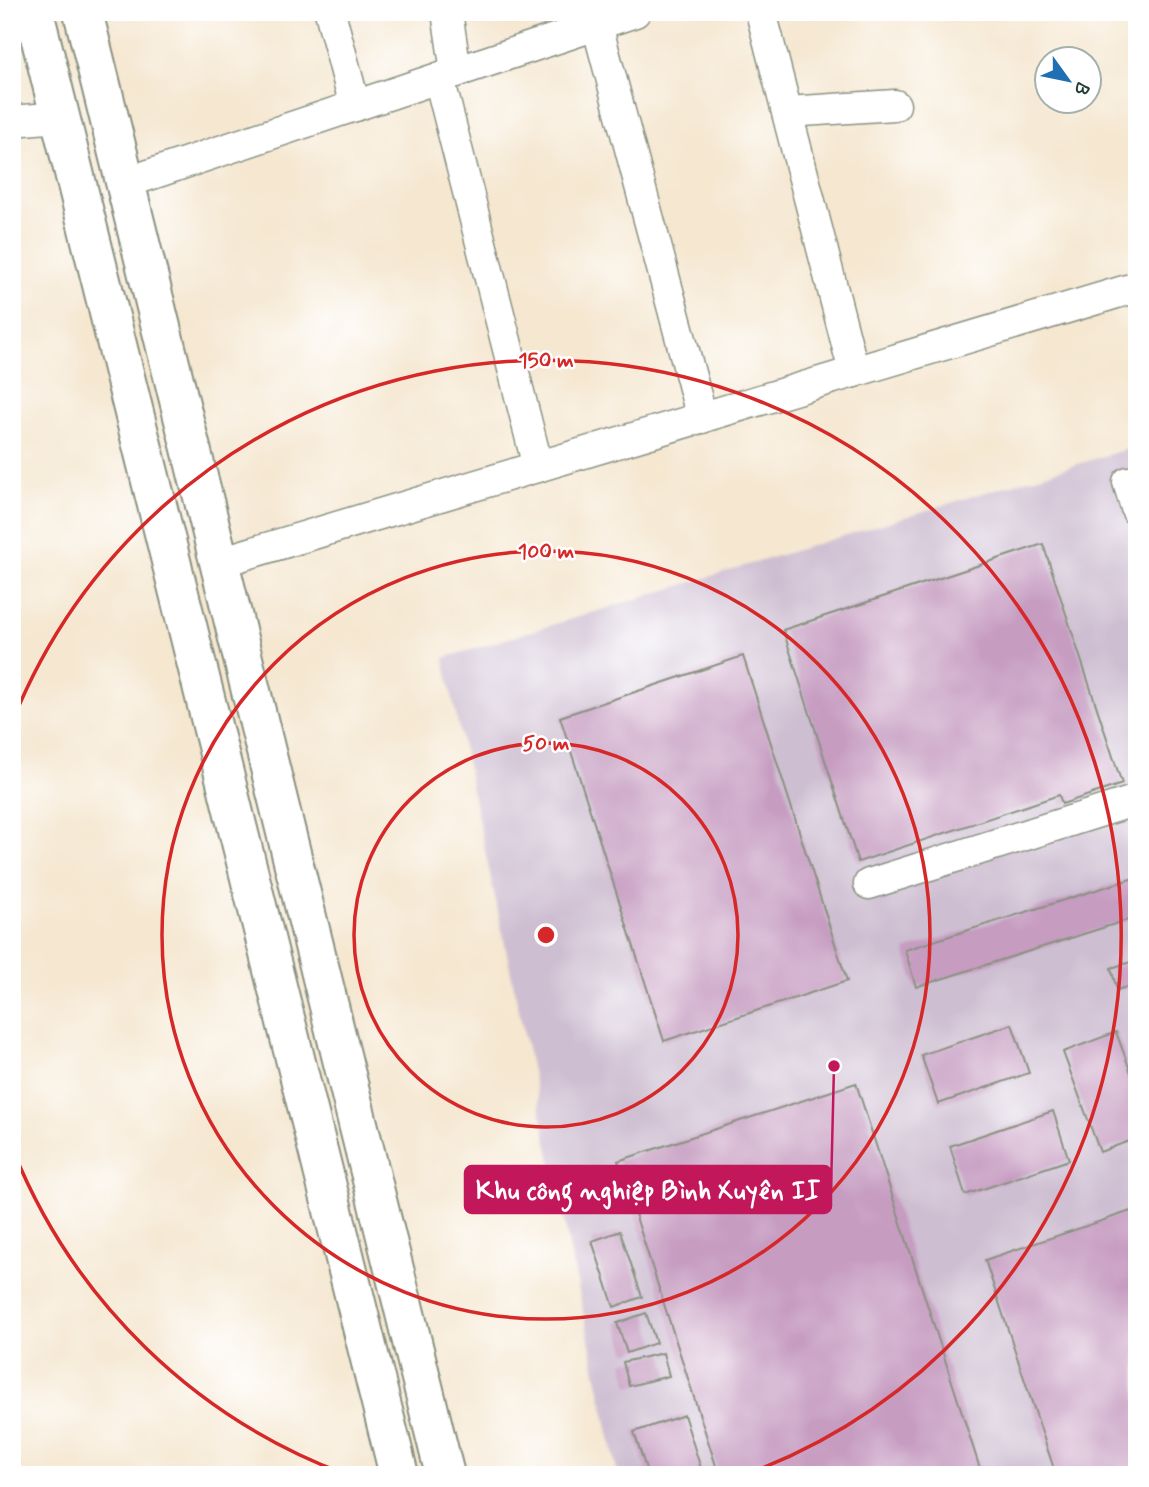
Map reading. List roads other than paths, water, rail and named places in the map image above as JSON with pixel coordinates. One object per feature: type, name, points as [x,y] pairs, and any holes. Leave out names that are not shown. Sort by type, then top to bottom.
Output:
[{"type":"main road","points":[[34,12],[399,1475]]},
{"type":"main road","points":[[83,12],[445,1475]]},
{"type":"main road","points":[[63,129],[112,131]]},
{"type":"street","points":[[330,12],[355,106]]},
{"type":"street","points":[[447,12],[447,75],[538,467]]},
{"type":"street","points":[[125,183],[447,75],[580,23],[635,12]]},
{"type":"street","points":[[761,12],[855,372]]},
{"type":"street","points":[[580,23],[702,418]]},
{"type":"street","points":[[787,112],[895,105]]},
{"type":"street","points":[[12,121],[63,129]]},
{"type":"street","points":[[220,562],[1137,287]]},
{"type":"street","points":[[1128,482],[1137,511]]},
{"type":"street","points":[[869,884],[1137,800]]},
{"type":"place","name":"Khu công nghiệp Bình Xuyên II","points":[[834,1066]]}]
